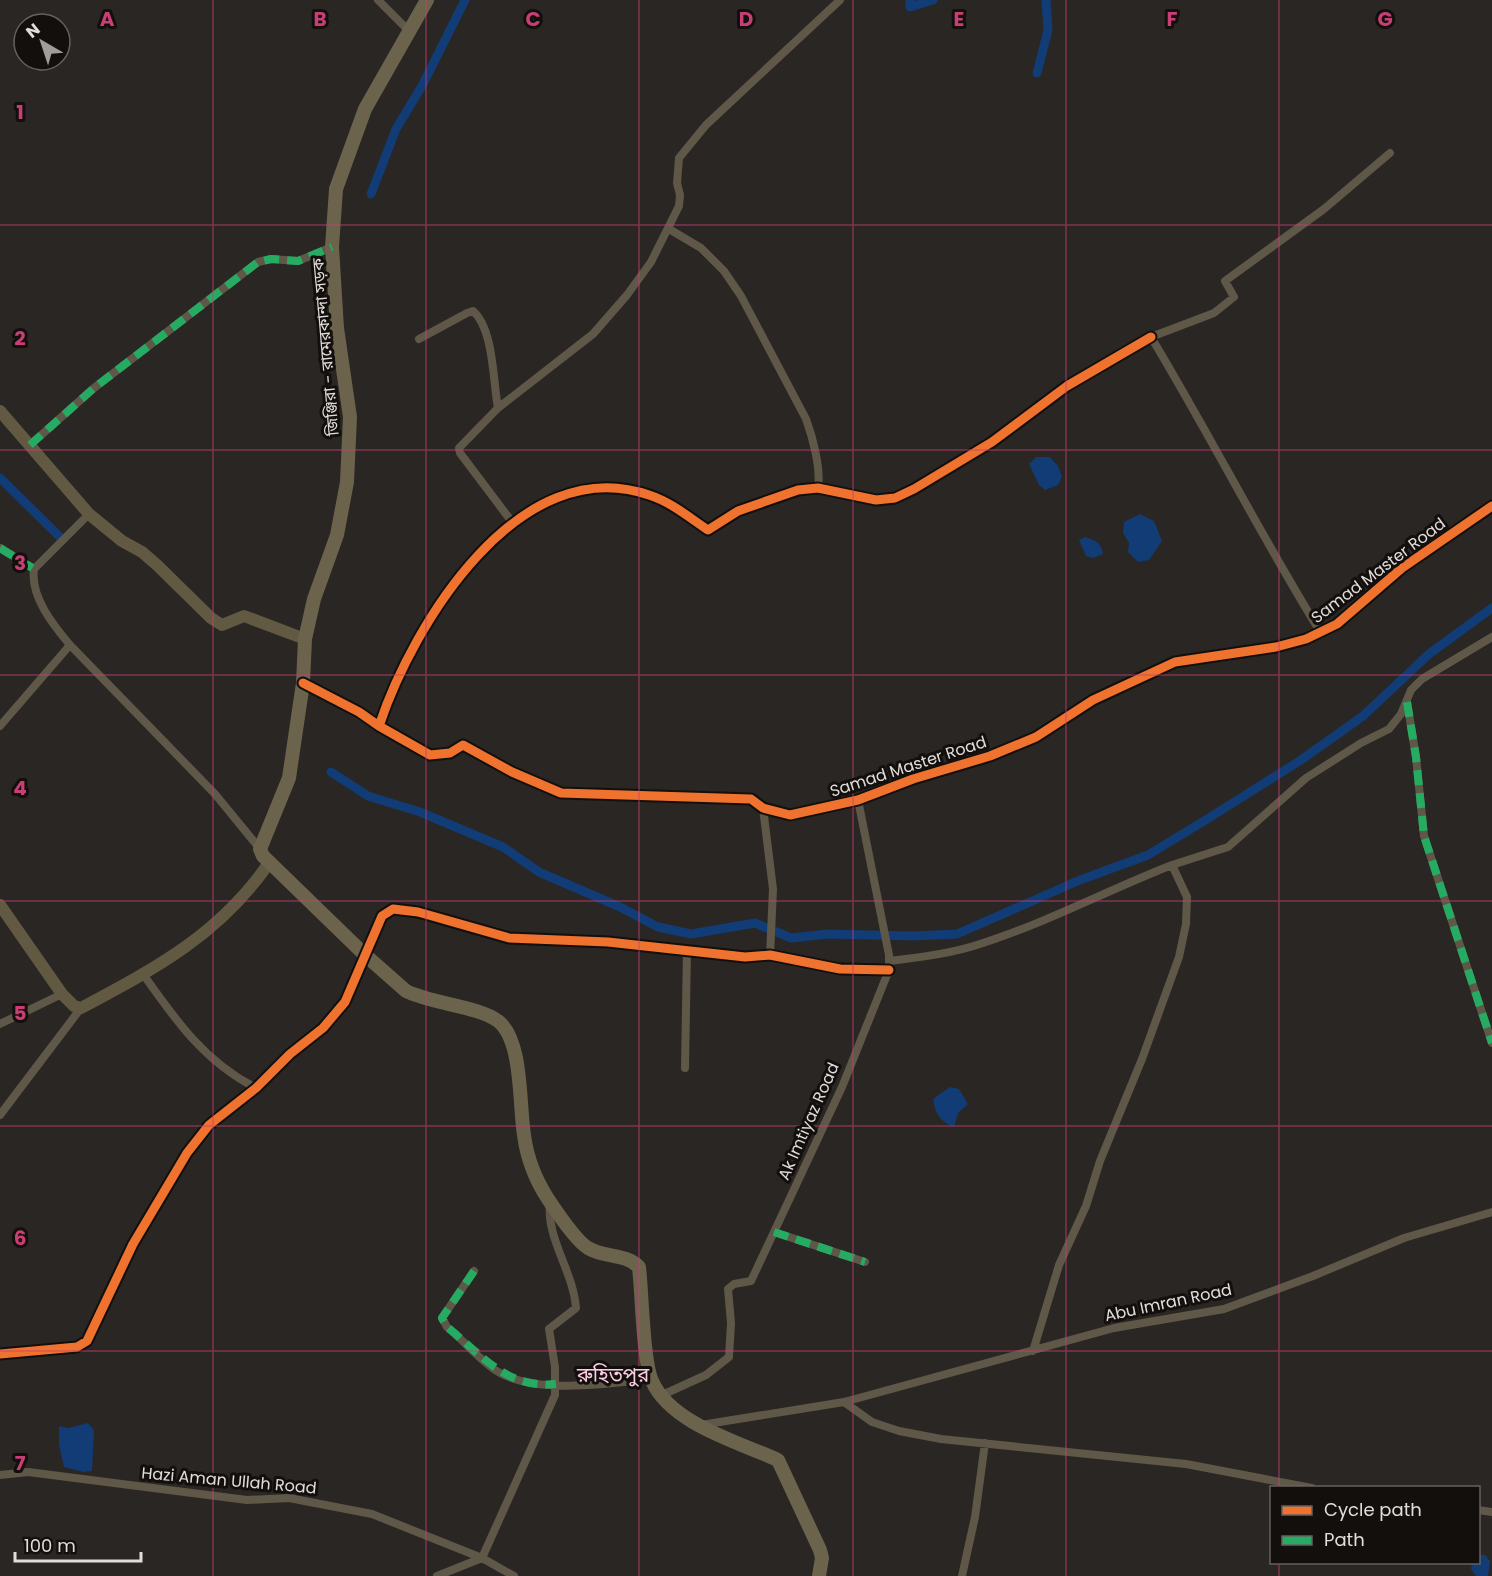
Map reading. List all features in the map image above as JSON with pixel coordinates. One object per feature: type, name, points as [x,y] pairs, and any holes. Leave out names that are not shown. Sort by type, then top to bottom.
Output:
[{"type":"main road","name":"জিঞ্জিরা - রামেরকান্দা সড়ক","points":[[260,849],[289,778],[303,683],[305,639],[314,599],[337,535],[347,482],[351,436],[338,328],[332,247],[336,189],[365,108],[427,0]]},
{"type":"main road","points":[[260,849],[269,863],[406,991],[421,998],[487,1014],[499,1021],[508,1033],[515,1055],[524,1137],[533,1171],[550,1201],[589,1249],[627,1259],[639,1267],[651,1379],[660,1396],[700,1425],[737,1445],[778,1460],[820,1550],[822,1558],[819,1576]]},
{"type":"street","points":[[378,0],[409,31]]},
{"type":"street","points":[[512,522],[460,453],[462,444],[498,408],[593,334],[645,270],[669,229],[679,206],[680,195],[676,183],[679,158],[706,125],[840,0]]},
{"type":"street","points":[[379,726],[388,698],[408,656],[462,573],[483,549],[512,522],[554,498],[585,490],[622,489],[650,495],[708,530],[738,511],[798,490],[818,488],[876,500],[895,498],[992,442],[1067,386],[1151,337],[1214,313],[1234,297],[1226,281],[1324,209],[1390,153]]},
{"type":"street","points":[[669,229],[701,249],[724,271],[741,296],[806,419],[813,440],[814,460],[820,474],[818,488]]},
{"type":"street","points":[[30,445],[94,388],[258,262],[271,259],[298,261],[332,247]]},
{"type":"street","points":[[420,339],[467,313],[473,311],[480,316],[492,358],[498,408]]},
{"type":"street","points":[[1151,337],[1203,423],[1267,545],[1321,633]]},
{"type":"street","points":[[0,411],[88,514],[122,541],[142,552],[211,618],[222,625],[244,616],[305,639]]},
{"type":"street","name":"Samad Master Road","points":[[303,683],[359,712],[430,755],[450,753],[462,745],[512,772],[561,793],[751,799],[763,808],[790,815],[858,800],[913,779],[990,756],[1036,737],[1093,700],[1175,662],[1276,647],[1321,633],[1354,611],[1412,562],[1492,506]]},
{"type":"street","points":[[88,514],[34,569],[32,580],[47,613],[70,645],[215,794],[260,849]]},
{"type":"street","points":[[0,548],[34,569]]},
{"type":"street","points":[[0,1354],[76,1347],[87,1341],[133,1244],[187,1152],[209,1125],[256,1088],[290,1054],[323,1028],[345,1002],[382,916],[393,909],[418,912],[509,938],[608,942],[722,955],[770,955],[840,969],[945,954],[981,944],[1092,902],[1172,865],[1228,847],[1306,778],[1361,743],[1389,729],[1401,714],[1411,690],[1422,679],[1492,637]]},
{"type":"street","points":[[0,726],[70,645]]},
{"type":"street","points":[[1407,702],[1416,757],[1424,837],[1492,1043]]},
{"type":"street","points":[[858,800],[889,962]]},
{"type":"street","points":[[763,808],[770,849],[773,921],[770,955]]},
{"type":"street","points":[[0,1116],[81,1008],[143,974],[208,932],[249,892],[269,863]]},
{"type":"street","points":[[1034,1351],[1059,1265],[1086,1206],[1100,1161],[1142,1059],[1179,957],[1186,924],[1187,897],[1172,865]]},
{"type":"street","points":[[0,905],[62,994],[74,1006],[81,1008]]},
{"type":"street","points":[[685,1068],[687,950]]},
{"type":"street","name":"Ak Imtiyaz Road","points":[[660,1396],[706,1375],[725,1362],[729,1352],[731,1323],[728,1289],[734,1284],[751,1281],[842,1087],[889,962]]},
{"type":"street","points":[[143,974],[167,1009],[213,1060],[230,1074],[256,1088]]},
{"type":"street","points":[[0,1024],[62,994]]},
{"type":"street","points":[[437,1576],[482,1558],[555,1395],[556,1384],[549,1329],[576,1308],[564,1260],[549,1226],[550,1201]]},
{"type":"street","name":"Abu Imran Road","points":[[700,1425],[844,1402],[1114,1328],[1224,1309],[1313,1276],[1404,1238],[1492,1212]]},
{"type":"street","points":[[774,1232],[865,1262]]},
{"type":"street","points":[[474,1271],[442,1318],[447,1327],[495,1370],[540,1386],[556,1384],[581,1386],[651,1379]]},
{"type":"street","points":[[844,1402],[872,1422],[899,1431],[985,1443],[1186,1464],[1302,1486]]},
{"type":"street","points":[[962,1576],[975,1517],[985,1443]]},
{"type":"street","name":"Hazi Aman Ullah Road","points":[[0,1474],[28,1472],[247,1500],[289,1498],[372,1514],[482,1558],[514,1576]]},
{"type":"water","points":[[1036,457],[1050,457],[1058,466],[1062,477],[1058,485],[1045,490],[1039,485],[1029,464]]},
{"type":"water","points":[[1140,514],[1154,521],[1162,541],[1149,560],[1138,562],[1128,552],[1129,543],[1123,533],[1124,522]]},
{"type":"water","points":[[1085,537],[1097,542],[1103,554],[1093,558],[1086,556],[1079,540]]},
{"type":"water","points":[[950,1087],[959,1089],[968,1104],[958,1113],[954,1127],[939,1116],[933,1099]]},
{"type":"water","points":[[88,1423],[94,1430],[92,1471],[84,1472],[64,1467],[59,1445],[59,1426],[69,1428]]},
{"type":"water","points":[[1480,1555],[1485,1555],[1490,1561],[1488,1576],[1476,1576],[1471,1569],[1472,1564],[1480,1564]]},
{"type":"waterway","points":[[371,194],[396,129],[423,84],[465,0]]},
{"type":"waterway","points":[[910,0],[910,7],[933,0]]},
{"type":"waterway","points":[[1037,73],[1048,30],[1046,0]]},
{"type":"waterway","points":[[0,478],[61,538]]},
{"type":"waterway","points":[[331,772],[368,796],[420,812],[503,847],[539,872],[620,907],[658,927],[691,934],[755,923],[791,938],[828,934],[913,936],[957,934],[1080,880],[1148,855],[1204,821],[1301,760],[1363,716],[1429,654],[1492,608]]},
{"type":"marked path","points":[[30,445],[94,388],[258,262],[271,259],[298,261],[332,247]]},
{"type":"marked path","points":[[0,548],[34,569]]},
{"type":"marked path","points":[[1407,702],[1416,757],[1424,836],[1492,1043]]},
{"type":"marked path","points":[[774,1232],[865,1262]]},
{"type":"marked path","points":[[474,1271],[442,1318],[447,1327],[484,1359],[509,1376],[538,1384],[556,1384]]},
{"type":"cycle path","points":[[379,726],[395,685],[417,641],[445,596],[478,555],[515,521],[557,498],[601,488],[649,495],[673,506],[708,530],[738,511],[798,490],[818,488],[876,500],[895,498],[992,442],[1067,386],[1151,337]]},
{"type":"cycle path","points":[[303,683],[359,712],[430,755],[450,753],[463,745],[512,772],[561,793],[751,799],[763,808],[790,815],[858,800],[913,779],[990,756],[1036,737],[1093,700],[1175,662],[1276,647],[1306,639],[1337,624],[1402,568],[1492,506]]},
{"type":"cycle path","points":[[0,1354],[77,1347],[87,1341],[133,1244],[187,1153],[209,1125],[256,1088],[290,1054],[323,1028],[345,1002],[382,916],[393,909],[418,912],[509,938],[608,942],[745,957],[770,955],[840,969],[889,970]]},
{"type":"district","name":"রুহিতপুর","points":[[613,1375]]}]
